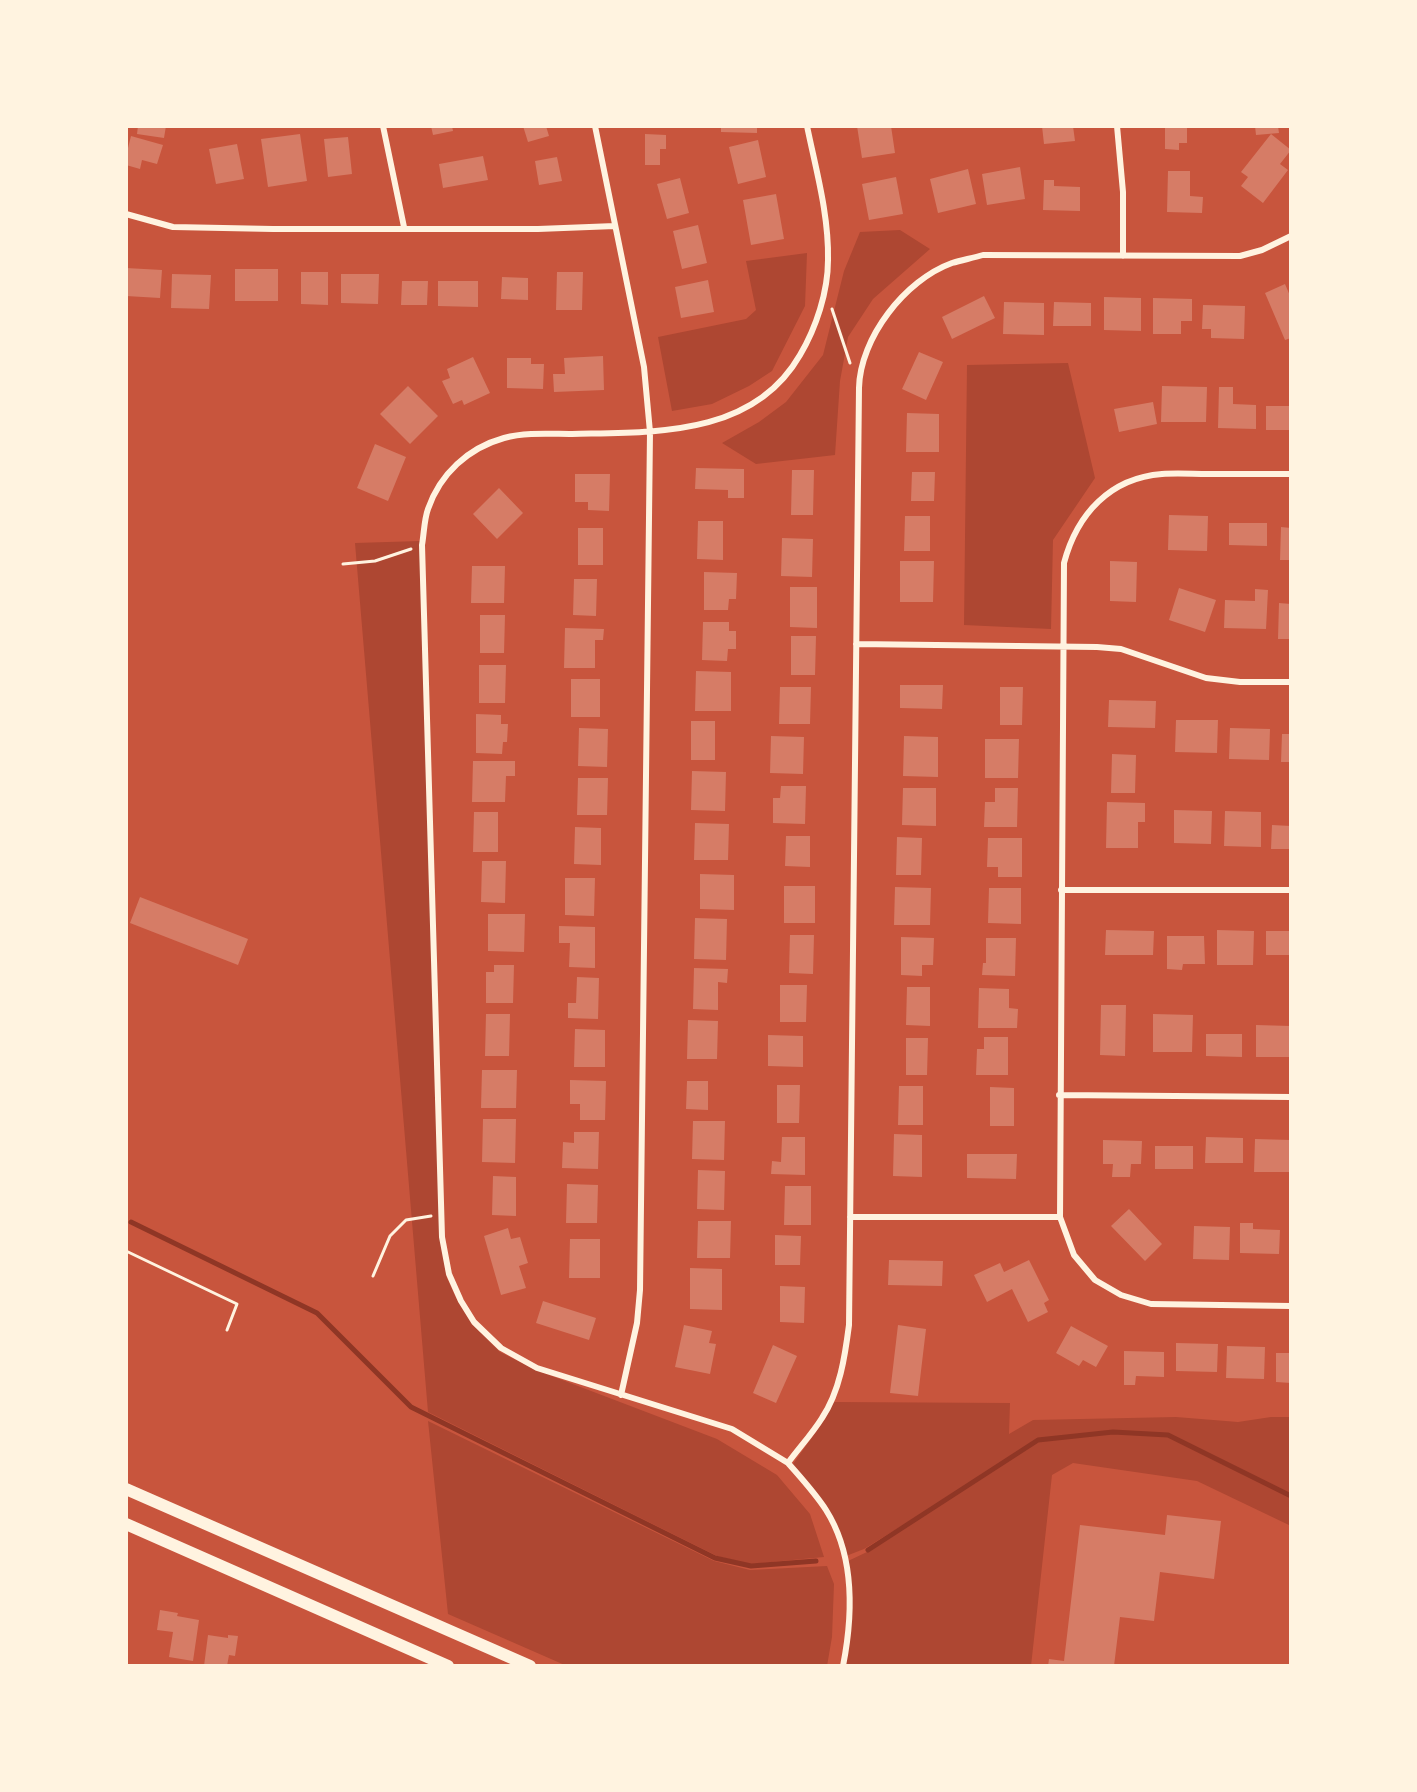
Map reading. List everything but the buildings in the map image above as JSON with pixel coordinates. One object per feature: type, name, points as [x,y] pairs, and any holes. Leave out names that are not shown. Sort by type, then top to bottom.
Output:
[{"type":"main road","points":[[126,1489],[530,1666]]},
{"type":"main road","points":[[126,1524],[448,1666]]},
{"type":"street","points":[[383,126],[404,227]]},
{"type":"street","points":[[595,126],[644,367],[650,432],[640,1290],[637,1323],[621,1395]]},
{"type":"street","points":[[807,126],[825,215],[828,261],[823,298],[809,340],[792,370],[754,405],[714,421],[650,432],[527,434],[504,438],[474,451],[454,466],[438,486],[427,511],[422,545],[442,1237],[449,1274],[461,1301],[474,1322],[501,1348],[537,1368],[732,1429],[788,1463],[826,1510],[840,1541],[849,1575],[849,1632],[843,1666]]},
{"type":"street","points":[[1117,126],[1123,192],[1123,256]]},
{"type":"street","points":[[126,214],[173,227],[538,229],[615,226]]},
{"type":"street","points":[[788,1463],[823,1417],[837,1386],[845,1355],[849,1325],[859,379],[866,352],[885,316],[912,286],[950,264],[984,255],[1240,256],[1262,250],[1291,236]]},
{"type":"street","points":[[1291,474],[1161,474],[1135,479],[1118,487],[1098,502],[1073,534],[1064,563],[1059,1095],[1060,1217],[1074,1255],[1095,1280],[1121,1295],[1150,1304],[1291,1306]]},
{"type":"street","points":[[856,644],[1016,644],[1121,649],[1206,678],[1240,682],[1291,682]]},
{"type":"street","points":[[1061,890],[1291,890]]},
{"type":"street","points":[[1059,1095],[1291,1097]]},
{"type":"street","points":[[850,1216],[1060,1217]]},
{"type":"path","points":[[825,285],[839,334],[859,388]]},
{"type":"path","points":[[343,564],[375,561],[422,545]]},
{"type":"path","points":[[373,1276],[390,1236],[406,1220],[442,1214]]},
{"type":"path","points":[[126,1251],[237,1304],[227,1330]]},
{"type":"shaded area","points":[[900,230],[930,249],[873,299],[848,337],[840,381],[835,455],[756,464],[722,443],[759,422],[786,402],[823,355],[844,271],[860,232]]},
{"type":"shaded area","points":[[807,253],[805,306],[772,371],[749,386],[712,404],[672,411],[658,337],[746,319],[756,310],[746,261]]},
{"type":"shaded area","points":[[1068,363],[1095,478],[1053,540],[1051,629],[964,625],[967,365]]},
{"type":"shaded area","points":[[420,541],[440,1240],[447,1278],[457,1300],[479,1331],[500,1352],[536,1370],[717,1439],[777,1475],[810,1514],[824,1557],[750,1564],[717,1556],[428,1412],[355,543]]},
{"type":"shaded area","points":[[834,1402],[1010,1403],[1009,1434],[1033,1420],[1176,1417],[1238,1422],[1271,1417],[1291,1417],[1291,1526],[1197,1481],[1073,1463],[1052,1475],[1031,1666],[845,1666],[851,1634],[848,1561],[867,1552],[959,1493],[961,1489],[864,1549],[846,1556],[828,1508],[793,1464],[825,1419]]},
{"type":"shaded area","points":[[428,1421],[714,1561],[750,1570],[827,1566],[834,1584],[832,1637],[827,1666],[567,1666],[448,1614]]},
{"type":"waterway","points":[[131,1222],[317,1313],[411,1407],[715,1558],[751,1566],[816,1561]]},
{"type":"waterway","points":[[868,1550],[1038,1440],[1113,1432],[1168,1435],[1291,1496]]}]
